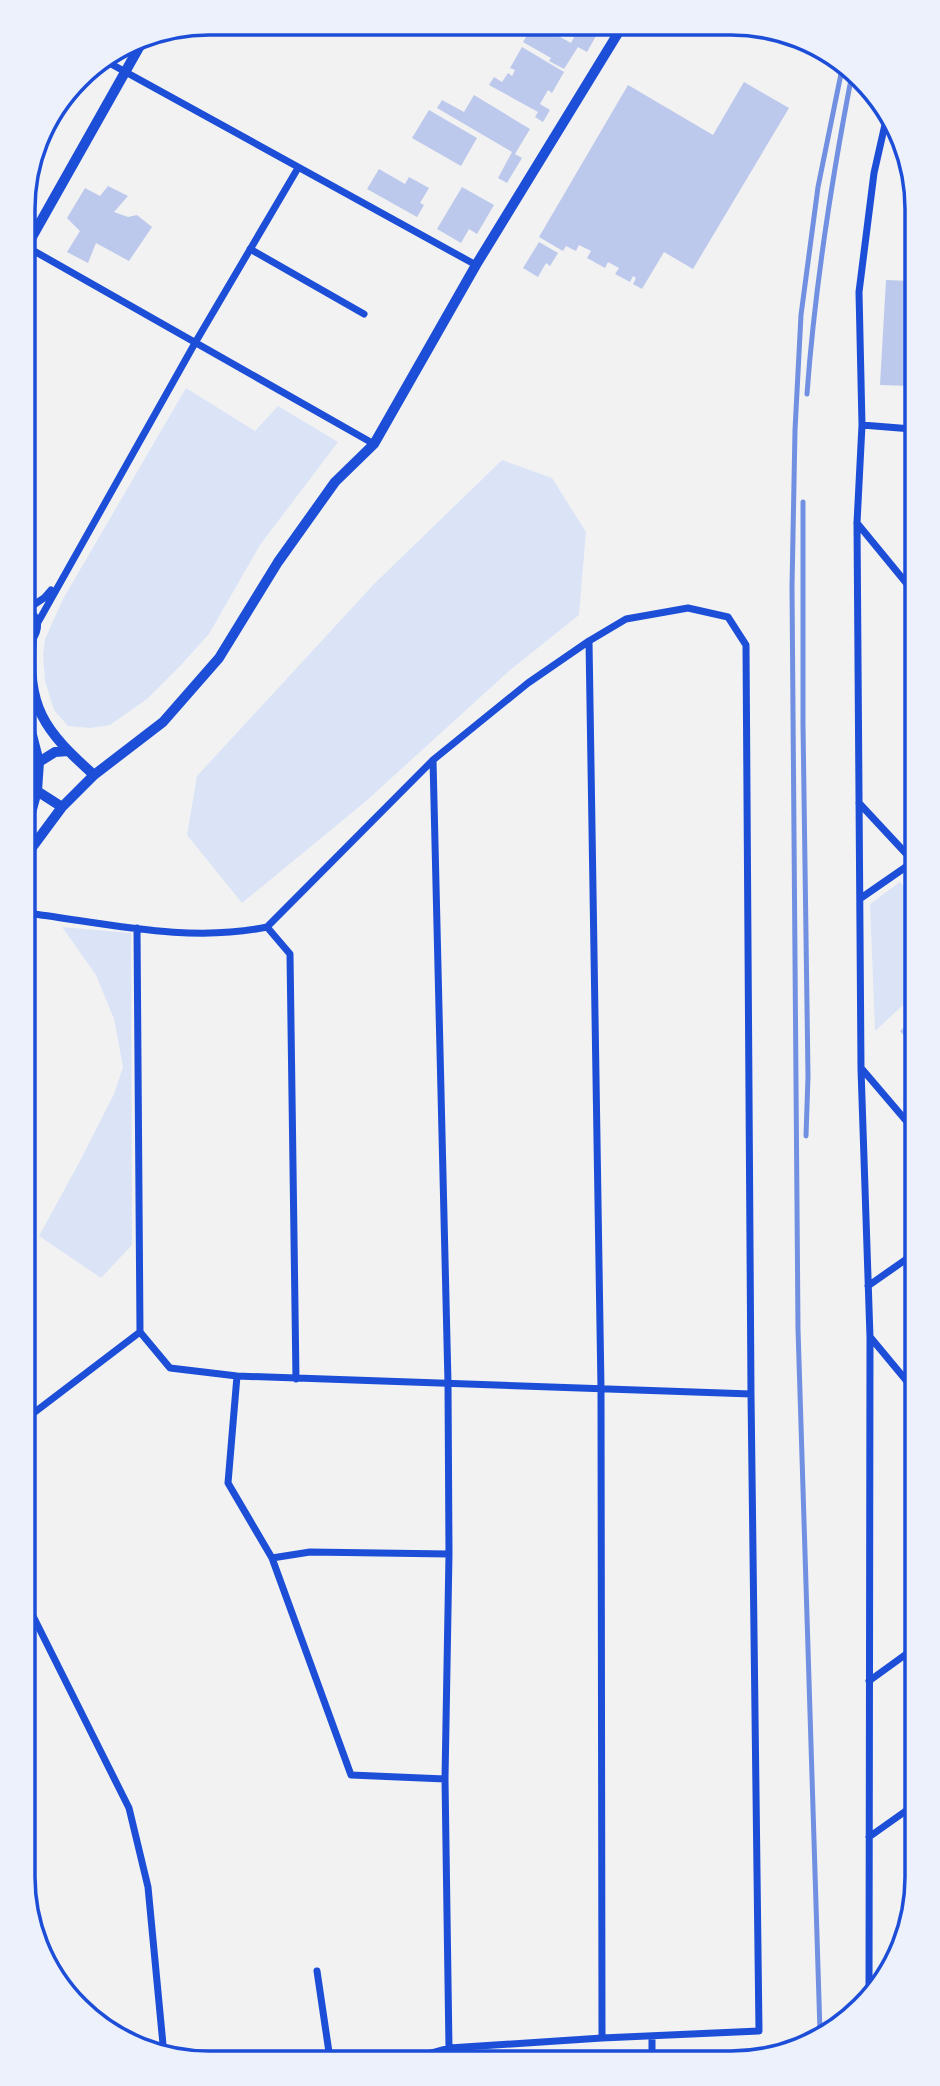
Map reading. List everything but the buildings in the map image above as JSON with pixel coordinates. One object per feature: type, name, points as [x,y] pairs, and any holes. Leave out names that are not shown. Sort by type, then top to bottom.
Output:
[{"type":"main road","points":[[35,845],[62,807],[94,775],[163,722],[219,658],[278,562],[335,482],[374,444],[477,265],[617,35]]},
{"type":"main road","points":[[35,232],[137,51]]},
{"type":"main road","points":[[35,619],[35,628]]},
{"type":"main road","points":[[35,699],[48,729],[94,775]]},
{"type":"main road","points":[[35,747],[39,762],[35,798]]},
{"type":"main road","points":[[39,762],[55,752],[68,751]]},
{"type":"main road","points":[[37,791],[62,807]]},
{"type":"street","points":[[112,65],[477,265]]},
{"type":"street","points":[[869,1983],[870,1337],[861,1069],[857,523],[862,425],[859,292],[874,173],[884,127]]},
{"type":"street","points":[[37,624],[195,343],[298,168]]},
{"type":"street","points":[[250,249],[363,314]]},
{"type":"street","points":[[35,255],[374,444]]},
{"type":"street","points":[[862,425],[905,428]]},
{"type":"street","points":[[857,523],[905,581]]},
{"type":"street","points":[[35,604],[44,598],[63,576]]},
{"type":"street","points":[[35,914],[137,928],[216,933],[245,932],[267,927],[433,760],[528,683],[589,641],[626,620],[688,608],[728,617],[746,645],[759,2031],[602,2038],[449,2048],[438,2051]]},
{"type":"street","points":[[589,641],[601,1389],[602,2038]]},
{"type":"street","points":[[433,760],[448,1383],[449,1554],[445,1779],[449,2048]]},
{"type":"street","points":[[859,803],[905,852]]},
{"type":"street","points":[[861,898],[905,867]]},
{"type":"street","points":[[267,927],[290,954],[296,1379]]},
{"type":"street","points":[[137,928],[140,1332],[170,1368],[237,1376],[296,1379],[751,1394]]},
{"type":"street","points":[[861,1069],[905,1120]]},
{"type":"street","points":[[868,1286],[905,1260]]},
{"type":"street","points":[[35,1412],[140,1332]]},
{"type":"street","points":[[870,1337],[905,1379]]},
{"type":"street","points":[[237,1376],[228,1483],[272,1558],[351,1775],[445,1779]]},
{"type":"street","points":[[272,1558],[310,1552],[449,1554]]},
{"type":"street","points":[[35,1620],[129,1808],[148,1888],[163,2045]]},
{"type":"street","points":[[869,1681],[905,1655]]},
{"type":"street","points":[[869,1837],[905,1811]]},
{"type":"street","points":[[317,1971],[329,2051]]},
{"type":"street","points":[[652,2037],[652,2051]]},
{"type":"shaded area","points":[[186,388],[255,431],[278,406],[338,442],[260,545],[209,634],[181,665],[147,699],[110,725],[90,728],[68,726],[54,710],[45,681],[45,639],[63,599]]},
{"type":"shaded area","points":[[502,460],[552,478],[586,532],[579,615],[509,671],[365,802],[242,903],[187,835],[197,776],[374,584]]},
{"type":"shaded area","points":[[900,882],[905,888],[905,1003],[875,1031],[870,904]]},
{"type":"shaded area","points":[[62,927],[131,933],[132,1245],[101,1278],[39,1236],[114,1094],[123,1067],[114,1019],[96,975]]},
{"type":"railway","points":[[820,2027],[798,1329],[792,587],[795,430],[801,315],[818,187],[841,74]]},
{"type":"railway","points":[[807,394],[825,231],[850,83]]},
{"type":"railway","points":[[803,502],[808,1076],[806,1136]]}]
